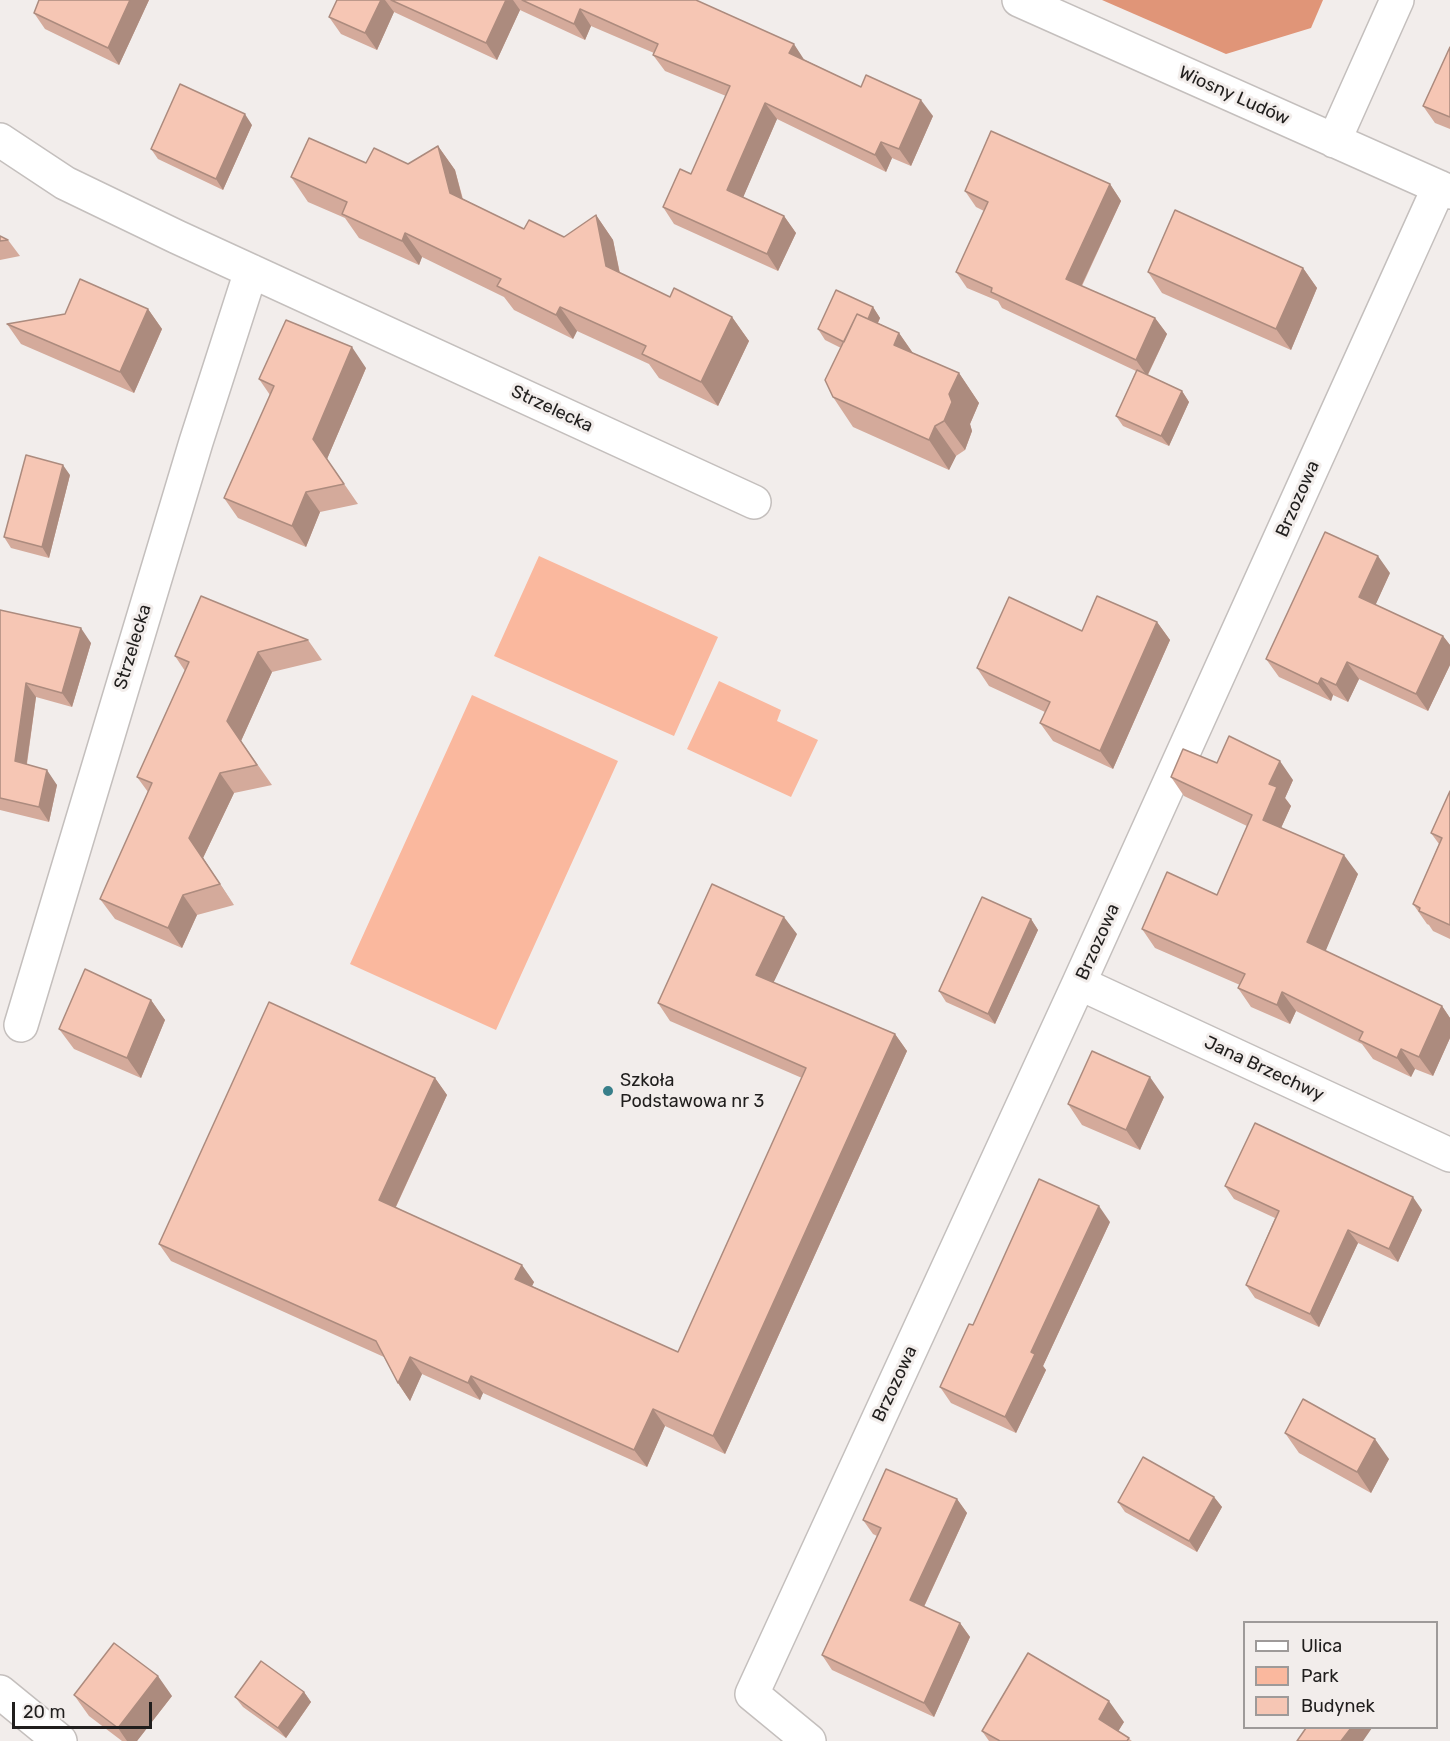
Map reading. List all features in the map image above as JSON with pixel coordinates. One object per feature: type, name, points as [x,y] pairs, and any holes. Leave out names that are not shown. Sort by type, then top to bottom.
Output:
[{"type":"street","name":"Wiosny Ludów","points":[[1019,0],[1445,190]]},
{"type":"street","points":[[1334,141],[1397,0]]},
{"type":"street","name":"Strzelecka","points":[[0,140],[66,183],[251,271],[754,502]]},
{"type":"street","name":"Brzozowa","points":[[809,1741],[752,1694],[1445,190]]},
{"type":"street","name":"Strzelecka","points":[[21,1025],[196,442],[251,271]]},
{"type":"street","name":"Jana Brzechwy","points":[[1079,983],[1450,1155]]},
{"type":"street","points":[[0,1692],[60,1741]]},
{"type":"green space","points":[[539,556],[718,637],[674,736],[494,656]]},
{"type":"green space","points":[[719,681],[781,710],[777,721],[818,740],[791,797],[687,749]]},
{"type":"green space","points":[[472,695],[618,761],[496,1030],[350,964]]},
{"type":"shaded area","points":[[1102,0],[1323,0],[1311,28],[1226,54]]},
{"type":"building","points":[[39,0],[130,0],[108,48],[34,13]]},
{"type":"building","points":[[337,0],[381,0],[365,33],[329,17]]},
{"type":"building","points":[[391,0],[506,0],[486,43]]},
{"type":"building","points":[[522,0],[696,0],[794,44],[789,53],[861,87],[866,75],[921,100],[899,149],[881,142],[875,155],[765,103],[727,190],[784,216],[767,254],[663,207],[680,169],[691,174],[730,86],[653,55],[658,44],[580,9],[574,24]]},
{"type":"building","points":[[1450,47],[1450,117],[1423,106]]},
{"type":"building","points":[[180,84],[245,114],[216,179],[151,149]]},
{"type":"building","points":[[991,131],[1110,184],[1066,279],[1155,318],[1136,360],[991,292],[992,288],[956,272],[988,202],[965,191]]},
{"type":"building","points":[[309,138],[366,163],[374,148],[408,164],[438,146],[450,193],[524,229],[529,220],[564,237],[596,215],[606,266],[670,297],[674,288],[732,317],[701,382],[642,354],[646,346],[560,307],[556,315],[497,286],[501,279],[405,233],[402,241],[342,214],[347,202],[291,177]]},
{"type":"building","points":[[1175,210],[1303,268],[1276,329],[1148,272]]},
{"type":"building","points":[[80,279],[148,309],[120,372],[7,324],[65,314]]},
{"type":"building","points":[[836,290],[873,307],[868,319],[857,314],[844,342],[818,329]]},
{"type":"building","points":[[857,314],[899,333],[894,345],[959,373],[949,394],[952,402],[944,421],[935,426],[929,440],[833,397],[825,380]]},
{"type":"building","points":[[286,320],[352,347],[313,439],[344,484],[306,492],[292,526],[224,498],[274,386],[259,379]]},
{"type":"building","points":[[1137,370],[1182,391],[1161,436],[1116,416]]},
{"type":"building","points":[[26,455],[63,465],[42,547],[4,537]]},
{"type":"building","points":[[1325,532],[1378,556],[1359,597],[1443,636],[1416,694],[1347,662],[1336,685],[1321,678],[1318,684],[1266,659]]},
{"type":"building","points":[[201,596],[308,640],[258,652],[227,721],[257,765],[220,773],[189,838],[220,884],[183,895],[168,928],[100,899],[152,783],[137,777],[189,662],[175,656]]},
{"type":"building","points":[[1097,596],[1157,622],[1100,751],[1040,723],[1050,702],[977,668],[1009,597],[1082,631]]},
{"type":"building","points":[[0,610],[81,628],[62,693],[26,683],[15,761],[47,770],[39,807],[0,798]]},
{"type":"building","points":[[1229,736],[1280,761],[1269,784],[1277,787],[1263,820],[1344,855],[1307,942],[1442,1006],[1419,1057],[1401,1049],[1397,1058],[1359,1040],[1363,1032],[1282,992],[1277,1005],[1238,988],[1245,974],[1142,929],[1167,872],[1217,895],[1252,815],[1171,777],[1183,749],[1217,763]]},
{"type":"building","points":[[1450,791],[1450,925],[1419,911],[1420,908],[1413,904],[1442,838],[1431,833]]},
{"type":"building","points":[[712,884],[784,917],[756,975],[895,1034],[713,1436],[653,1409],[634,1450],[471,1376],[468,1383],[410,1357],[398,1383],[376,1341],[159,1244],[269,1002],[435,1078],[379,1200],[522,1265],[515,1279],[678,1352],[806,1068],[658,1003]]},
{"type":"building","points":[[982,897],[1031,919],[988,1014],[939,991]]},
{"type":"building","points":[[85,969],[151,1000],[127,1058],[59,1029]]},
{"type":"building","points":[[1092,1051],[1150,1077],[1126,1130],[1068,1104]]},
{"type":"building","points":[[1255,1123],[1413,1197],[1389,1249],[1348,1230],[1310,1314],[1246,1285],[1279,1211],[1225,1186]]},
{"type":"building","points":[[1039,1179],[1099,1206],[1031,1352],[1035,1354],[1005,1417],[940,1387],[969,1324],[973,1325]]},
{"type":"building","points":[[1303,1399],[1375,1439],[1357,1472],[1285,1433]]},
{"type":"building","points":[[1143,1457],[1214,1497],[1189,1541],[1118,1502]]},
{"type":"building","points":[[886,1469],[957,1499],[910,1600],[960,1623],[924,1703],[822,1655],[881,1528],[863,1520]]},
{"type":"building","points":[[114,1643],[158,1676],[118,1728],[74,1695]]},
{"type":"building","points":[[1028,1653],[1109,1701],[1099,1719],[1129,1738],[1127,1741],[1000,1741],[982,1731]]},
{"type":"building","points":[[261,1661],[304,1692],[278,1728],[235,1697]]},
{"type":"building","points":[[1305,1729],[1350,1729],[1341,1741],[1297,1741]]},
{"type":"place","name":"Szkoła Podstawowa nr 3","points":[[608,1091]]}]
